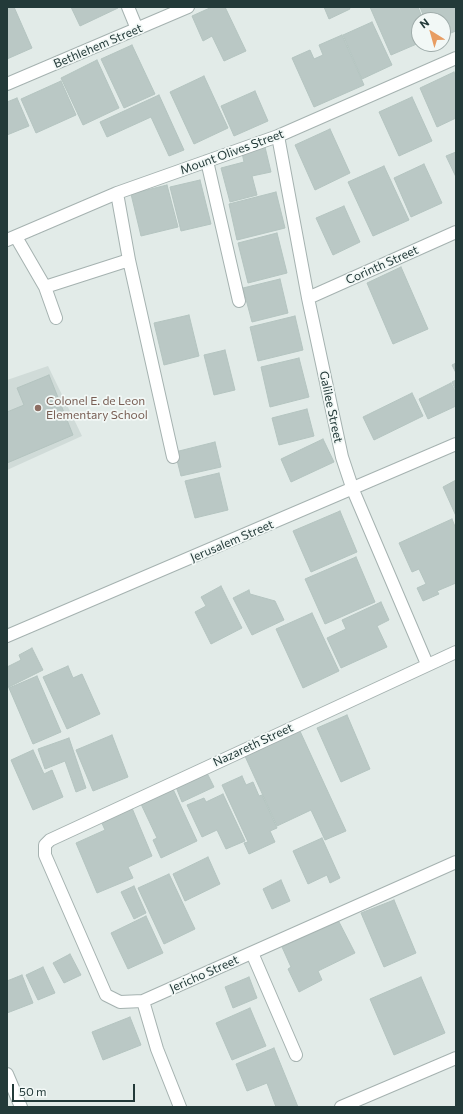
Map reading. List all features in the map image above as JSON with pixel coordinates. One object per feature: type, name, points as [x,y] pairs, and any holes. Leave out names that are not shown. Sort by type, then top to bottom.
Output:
[{"type":"street","points":[[128,7],[137,29]]},
{"type":"street","name":"Bethlehem Street","points":[[7,84],[188,7]]},
{"type":"street","name":"Mount Olives Street","points":[[11,239],[118,193],[278,136],[456,58]]},
{"type":"street","name":"Galilee Street","points":[[278,136],[308,298],[342,457],[353,490],[427,664]]},
{"type":"street","points":[[207,161],[239,301]]},
{"type":"street","points":[[118,193],[129,260],[173,457]]},
{"type":"street","name":"Corinth Street","points":[[308,298],[456,232]]},
{"type":"street","points":[[11,239],[45,287],[56,318]]},
{"type":"street","points":[[45,287],[129,260]]},
{"type":"street","name":"Jerusalem Street","points":[[7,636],[353,490],[456,444]]},
{"type":"street","name":"Nazareth Street","points":[[50,840],[427,664],[456,652]]},
{"type":"street","name":"Jericho Street","points":[[50,840],[45,845],[45,855],[106,995],[120,1002],[143,1001],[456,862]]},
{"type":"street","points":[[252,953],[296,1055]]},
{"type":"street","points":[[143,1001],[157,1049],[180,1107]]},
{"type":"street","points":[[342,1107],[456,1058]]},
{"type":"street","points":[[7,1074],[21,1107]]},
{"type":"shaded area","name":"Colonel E. de Leon Elementary School","points":[[48,366],[82,436],[7,470],[7,380]]},
{"type":"building","points":[[7,7],[14,7],[32,48],[7,59]]},
{"type":"building","points":[[71,7],[117,7],[118,8],[80,26]]},
{"type":"building","points":[[212,7],[225,7],[246,51],[224,61],[212,36],[203,41],[192,16]]},
{"type":"building","points":[[324,7],[349,7],[350,9],[329,19]]},
{"type":"building","points":[[370,7],[418,7],[420,12],[411,12],[411,46],[391,55]]},
{"type":"building","points":[[420,7],[456,7],[456,31],[451,33],[451,12],[422,12]]},
{"type":"building","points":[[372,22],[392,65],[362,79],[343,35]]},
{"type":"building","points":[[342,35],[364,85],[314,107],[292,58],[310,50],[314,59],[323,55],[319,45]]},
{"type":"building","points":[[132,45],[155,94],[124,108],[101,59]]},
{"type":"building","points":[[97,60],[119,108],[83,125],[61,78]]},
{"type":"building","points":[[454,72],[456,77],[456,118],[437,127],[420,88]]},
{"type":"building","points":[[204,76],[228,128],[194,144],[170,92]]},
{"type":"building","points":[[61,81],[76,115],[36,133],[21,99]]},
{"type":"building","points":[[255,91],[268,121],[234,136],[221,106]]},
{"type":"building","points":[[159,95],[184,150],[169,156],[151,117],[107,137],[100,122]]},
{"type":"building","points":[[412,97],[432,141],[399,156],[379,112]]},
{"type":"building","points":[[17,98],[29,126],[7,135],[7,102]]},
{"type":"building","points":[[330,129],[350,173],[315,190],[295,145]]},
{"type":"building","points":[[265,147],[271,172],[252,176],[257,195],[230,202],[221,168],[244,162],[242,153]]},
{"type":"building","points":[[456,152],[456,177],[446,156]]},
{"type":"building","points":[[424,164],[442,203],[411,217],[394,178]]},
{"type":"building","points":[[384,166],[409,220],[373,236],[348,182]]},
{"type":"building","points":[[200,180],[211,224],[181,231],[170,187]]},
{"type":"building","points":[[167,185],[178,227],[141,236],[131,194]]},
{"type":"building","points":[[276,192],[285,228],[237,240],[229,204]]},
{"type":"building","points":[[344,206],[360,242],[333,255],[316,218]]},
{"type":"building","points":[[277,233],[287,273],[248,283],[238,243]]},
{"type":"building","points":[[401,267],[428,329],[393,344],[367,283]]},
{"type":"building","points":[[280,279],[288,313],[252,322],[243,288]]},
{"type":"building","points":[[189,315],[199,356],[164,365],[154,323]]},
{"type":"building","points":[[295,316],[303,350],[258,361],[250,327]]},
{"type":"building","points":[[225,350],[235,390],[214,395],[204,355]]},
{"type":"building","points":[[299,358],[309,397],[270,407],[261,367]]},
{"type":"building","points":[[456,363],[456,373],[452,365]]},
{"type":"building","name":"Colonel E. de Leon Elementary School","points":[[49,375],[73,435],[7,463],[7,412],[24,405],[17,388]]},
{"type":"building","points":[[456,380],[456,391],[452,382]]},
{"type":"building","points":[[451,383],[456,393],[456,406],[428,419],[419,399]]},
{"type":"building","points":[[412,393],[423,416],[374,440],[363,417]]},
{"type":"building","points":[[307,409],[314,436],[279,445],[272,418]]},
{"type":"building","points":[[323,439],[334,462],[291,482],[281,459]]},
{"type":"building","points":[[215,442],[221,467],[181,476],[175,452]]},
{"type":"building","points":[[219,473],[228,510],[195,518],[185,481]]},
{"type":"building","points":[[456,480],[456,516],[443,487]]},
{"type":"building","points":[[340,511],[357,552],[311,572],[293,531]]},
{"type":"building","points":[[452,519],[456,529],[456,583],[437,591],[439,594],[423,601],[417,588],[426,584],[419,569],[412,572],[399,543]]},
{"type":"building","points":[[356,557],[375,602],[325,624],[305,579]]},
{"type":"building","points":[[221,586],[242,628],[211,644],[195,612],[206,606],[201,597]]},
{"type":"building","points":[[249,590],[250,594],[275,601],[284,620],[252,635],[233,598]]},
{"type":"building","points":[[381,602],[389,620],[377,626],[387,647],[341,668],[327,638],[346,629],[342,620]]},
{"type":"building","points":[[312,613],[339,671],[303,688],[276,629]]},
{"type":"building","points":[[32,648],[43,670],[7,688],[7,667],[21,660],[19,655]]},
{"type":"building","points":[[68,666],[73,678],[82,674],[100,714],[67,729],[43,677]]},
{"type":"building","points":[[37,676],[61,732],[33,744],[9,688]]},
{"type":"building","points":[[347,715],[370,769],[341,782],[317,728]]},
{"type":"building","points":[[299,729],[346,831],[325,840],[311,810],[277,826],[244,754]]},
{"type":"building","points":[[112,735],[128,777],[93,791],[76,750]]},
{"type":"building","points":[[69,738],[86,788],[76,792],[65,761],[45,769],[38,749]]},
{"type":"building","points":[[33,750],[44,774],[52,770],[63,797],[33,810],[11,760]]},
{"type":"building","points":[[207,773],[214,787],[182,802],[176,787]]},
{"type":"building","points":[[242,776],[246,785],[253,782],[259,796],[262,795],[277,828],[270,831],[275,842],[249,854],[244,843],[248,842],[222,785]]},
{"type":"building","points":[[173,789],[197,841],[161,858],[153,840],[157,838],[141,804]]},
{"type":"building","points":[[223,794],[245,841],[226,849],[217,830],[202,837],[187,805],[204,798],[206,802]]},
{"type":"building","points":[[132,808],[152,856],[128,867],[133,878],[97,893],[76,843],[105,830],[101,821]]},
{"type":"building","points":[[322,838],[340,878],[330,883],[327,875],[308,884],[293,851]]},
{"type":"building","points":[[208,857],[220,884],[185,901],[173,874]]},
{"type":"building","points":[[169,874],[195,929],[164,944],[138,888]]},
{"type":"building","points":[[281,880],[290,901],[272,909],[263,889]]},
{"type":"building","points":[[134,886],[146,913],[134,919],[121,892]]},
{"type":"building","points":[[394,900],[416,953],[384,967],[361,913]]},
{"type":"building","points":[[146,916],[163,953],[128,969],[111,933]]},
{"type":"building","points":[[338,920],[355,953],[318,971],[322,980],[299,992],[288,969],[291,967],[282,947]]},
{"type":"building","points":[[70,954],[81,975],[64,983],[53,963]]},
{"type":"building","points":[[43,967],[55,993],[38,1000],[26,975]]},
{"type":"building","points":[[22,975],[33,1003],[7,1013],[7,981]]},
{"type":"building","points":[[249,977],[257,998],[233,1008],[225,987]]},
{"type":"building","points":[[421,977],[445,1033],[394,1055],[370,999]]},
{"type":"building","points":[[250,1008],[266,1046],[232,1060],[216,1023]]},
{"type":"building","points":[[130,1017],[141,1045],[103,1060],[92,1032]]},
{"type":"building","points":[[274,1048],[298,1107],[276,1107],[267,1083],[247,1091],[236,1064]]},
{"type":"place","name":"Colonel E. de Leon Elementary School","points":[[38,408]]}]
